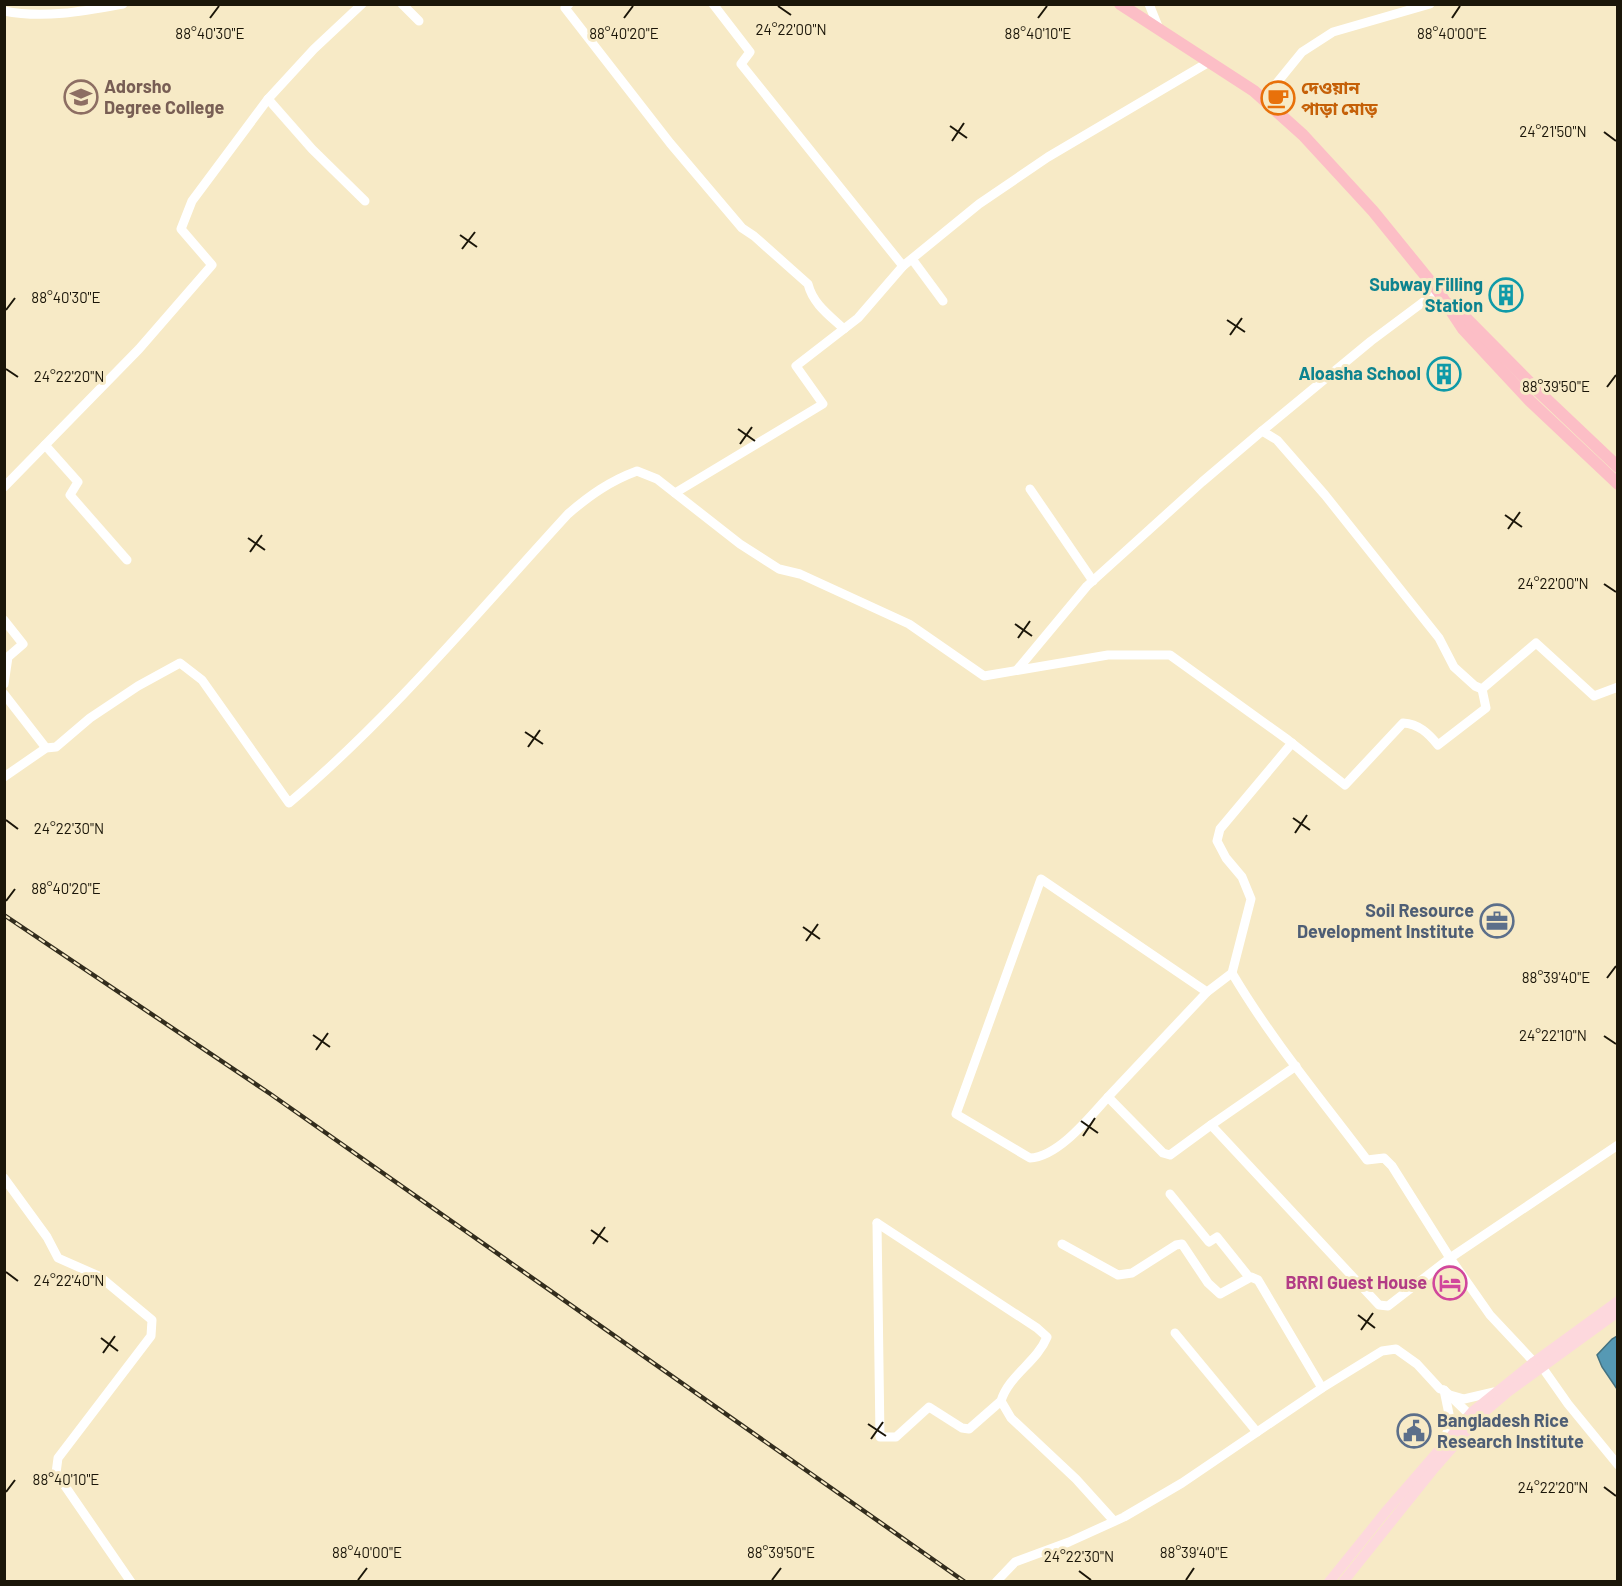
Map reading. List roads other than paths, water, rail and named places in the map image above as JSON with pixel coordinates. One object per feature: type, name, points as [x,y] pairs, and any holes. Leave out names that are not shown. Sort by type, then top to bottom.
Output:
[{"type":"highway","points":[[1120,4],[1263,100],[1303,135],[1438,291],[1463,329],[1530,401],[1617,484]]},
{"type":"highway","points":[[1438,291],[1617,467]]},
{"type":"main road","points":[[1343,1581],[1424,1480],[1481,1415],[1538,1364],[1617,1302]]},
{"type":"main road","points":[[1329,1581],[1443,1445],[1494,1392],[1617,1312]]},
{"type":"street","points":[[4,11],[18,14],[74,13],[123,4]]},
{"type":"street","points":[[4,487],[139,348],[212,265],[181,229],[192,201],[268,99],[314,49],[362,4]]},
{"type":"street","points":[[402,4],[419,21]]},
{"type":"street","points":[[569,4],[565,8],[670,143],[742,228],[808,284],[811,296],[844,329]]},
{"type":"street","points":[[714,4],[750,52],[741,64],[903,266]]},
{"type":"street","points":[[1149,4],[1159,29]]},
{"type":"street","points":[[1263,100],[1302,52],[1333,32],[1430,4]]},
{"type":"street","points":[[675,493],[823,404],[796,366],[858,318],[903,266],[979,204],[1048,157],[1209,62]]},
{"type":"street","points":[[268,99],[312,149],[365,201]]},
{"type":"street","points":[[912,259],[943,300]]},
{"type":"street","points":[[1017,670],[1093,581],[1202,482],[1371,341],[1438,291]]},
{"type":"street","points":[[1263,430],[1277,440],[1325,495],[1438,638],[1454,667],[1475,686],[1482,689]]},
{"type":"street","points":[[45,445],[78,482],[70,495],[127,560]]},
{"type":"street","points":[[4,777],[46,748],[56,747],[90,718],[138,686],[180,663],[202,680],[289,803],[330,769],[413,684],[568,514],[588,496],[615,479],[637,471],[657,479],[740,543],[779,569],[800,574],[909,624],[984,676],[1108,655],[1170,655],[1292,743],[1345,785],[1403,723],[1413,724],[1428,732],[1438,745],[1486,708],[1482,689]]},
{"type":"street","points":[[1030,489],[1093,581]]},
{"type":"street","points":[[4,620],[23,645],[8,657],[4,684]]},
{"type":"street","points":[[1482,689],[1536,643],[1594,696],[1617,687]]},
{"type":"street","points":[[4,694],[46,748]]},
{"type":"street","points":[[1207,992],[1041,879],[956,1114],[1030,1158],[1042,1158],[1078,1130],[1207,992],[1232,973],[1251,899],[1242,877],[1226,858],[1217,841],[1220,829],[1292,743]]},
{"type":"street","points":[[1232,973],[1296,1066],[1367,1160],[1384,1158],[1392,1166],[1490,1316],[1538,1364],[1617,1465]]},
{"type":"street","points":[[1108,1097],[1163,1153],[1170,1155],[1296,1066]]},
{"type":"street","points":[[1211,1125],[1379,1305],[1388,1306],[1450,1258],[1617,1145]]},
{"type":"street","points":[[4,1178],[47,1237],[58,1258],[99,1275],[152,1320],[151,1336],[58,1458],[56,1473],[131,1581]]},
{"type":"street","points":[[1170,1194],[1209,1242],[1217,1236],[1249,1277],[1258,1280],[1322,1388]]},
{"type":"street","points":[[1001,1401],[969,1429],[962,1428],[928,1407],[896,1437],[880,1437],[877,1223],[1037,1328],[1047,1337],[1042,1350],[1004,1390],[1001,1401],[1011,1418],[1076,1479],[1114,1521]]},
{"type":"street","points":[[1062,1244],[1118,1275],[1132,1274],[1176,1245],[1182,1244],[1208,1283],[1220,1294],[1249,1277]]},
{"type":"street","points":[[1175,1333],[1257,1432]]},
{"type":"street","points":[[996,1581],[1015,1562],[1069,1542],[1114,1521],[1182,1483],[1322,1388],[1382,1352],[1396,1349],[1417,1364],[1440,1389],[1464,1399],[1494,1392]]},
{"type":"street","points":[[1446,1392],[1470,1415]]},
{"type":"street","points":[[1443,1445],[1449,1427],[1446,1392]]},
{"type":"water","points":[[1617,1336],[1617,1389],[1597,1355]]},
{"type":"railway","points":[[4,915],[269,1093],[965,1582]]},
{"type":"place","name":"Adorsho Degree College","points":[[81,97]]},
{"type":"place","name":"দেওয়ান পাড়া মোড়","points":[[1278,98]]},
{"type":"place","name":"Subway Filling Station","points":[[1506,295]]},
{"type":"place","name":"Aloasha School","points":[[1444,374]]},
{"type":"place","name":"Soil Resource Development Institute","points":[[1497,921]]},
{"type":"place","name":"BRRI Guest House","points":[[1450,1283]]},
{"type":"place","name":"Bangladesh Rice Research Institute","points":[[1414,1431]]}]
